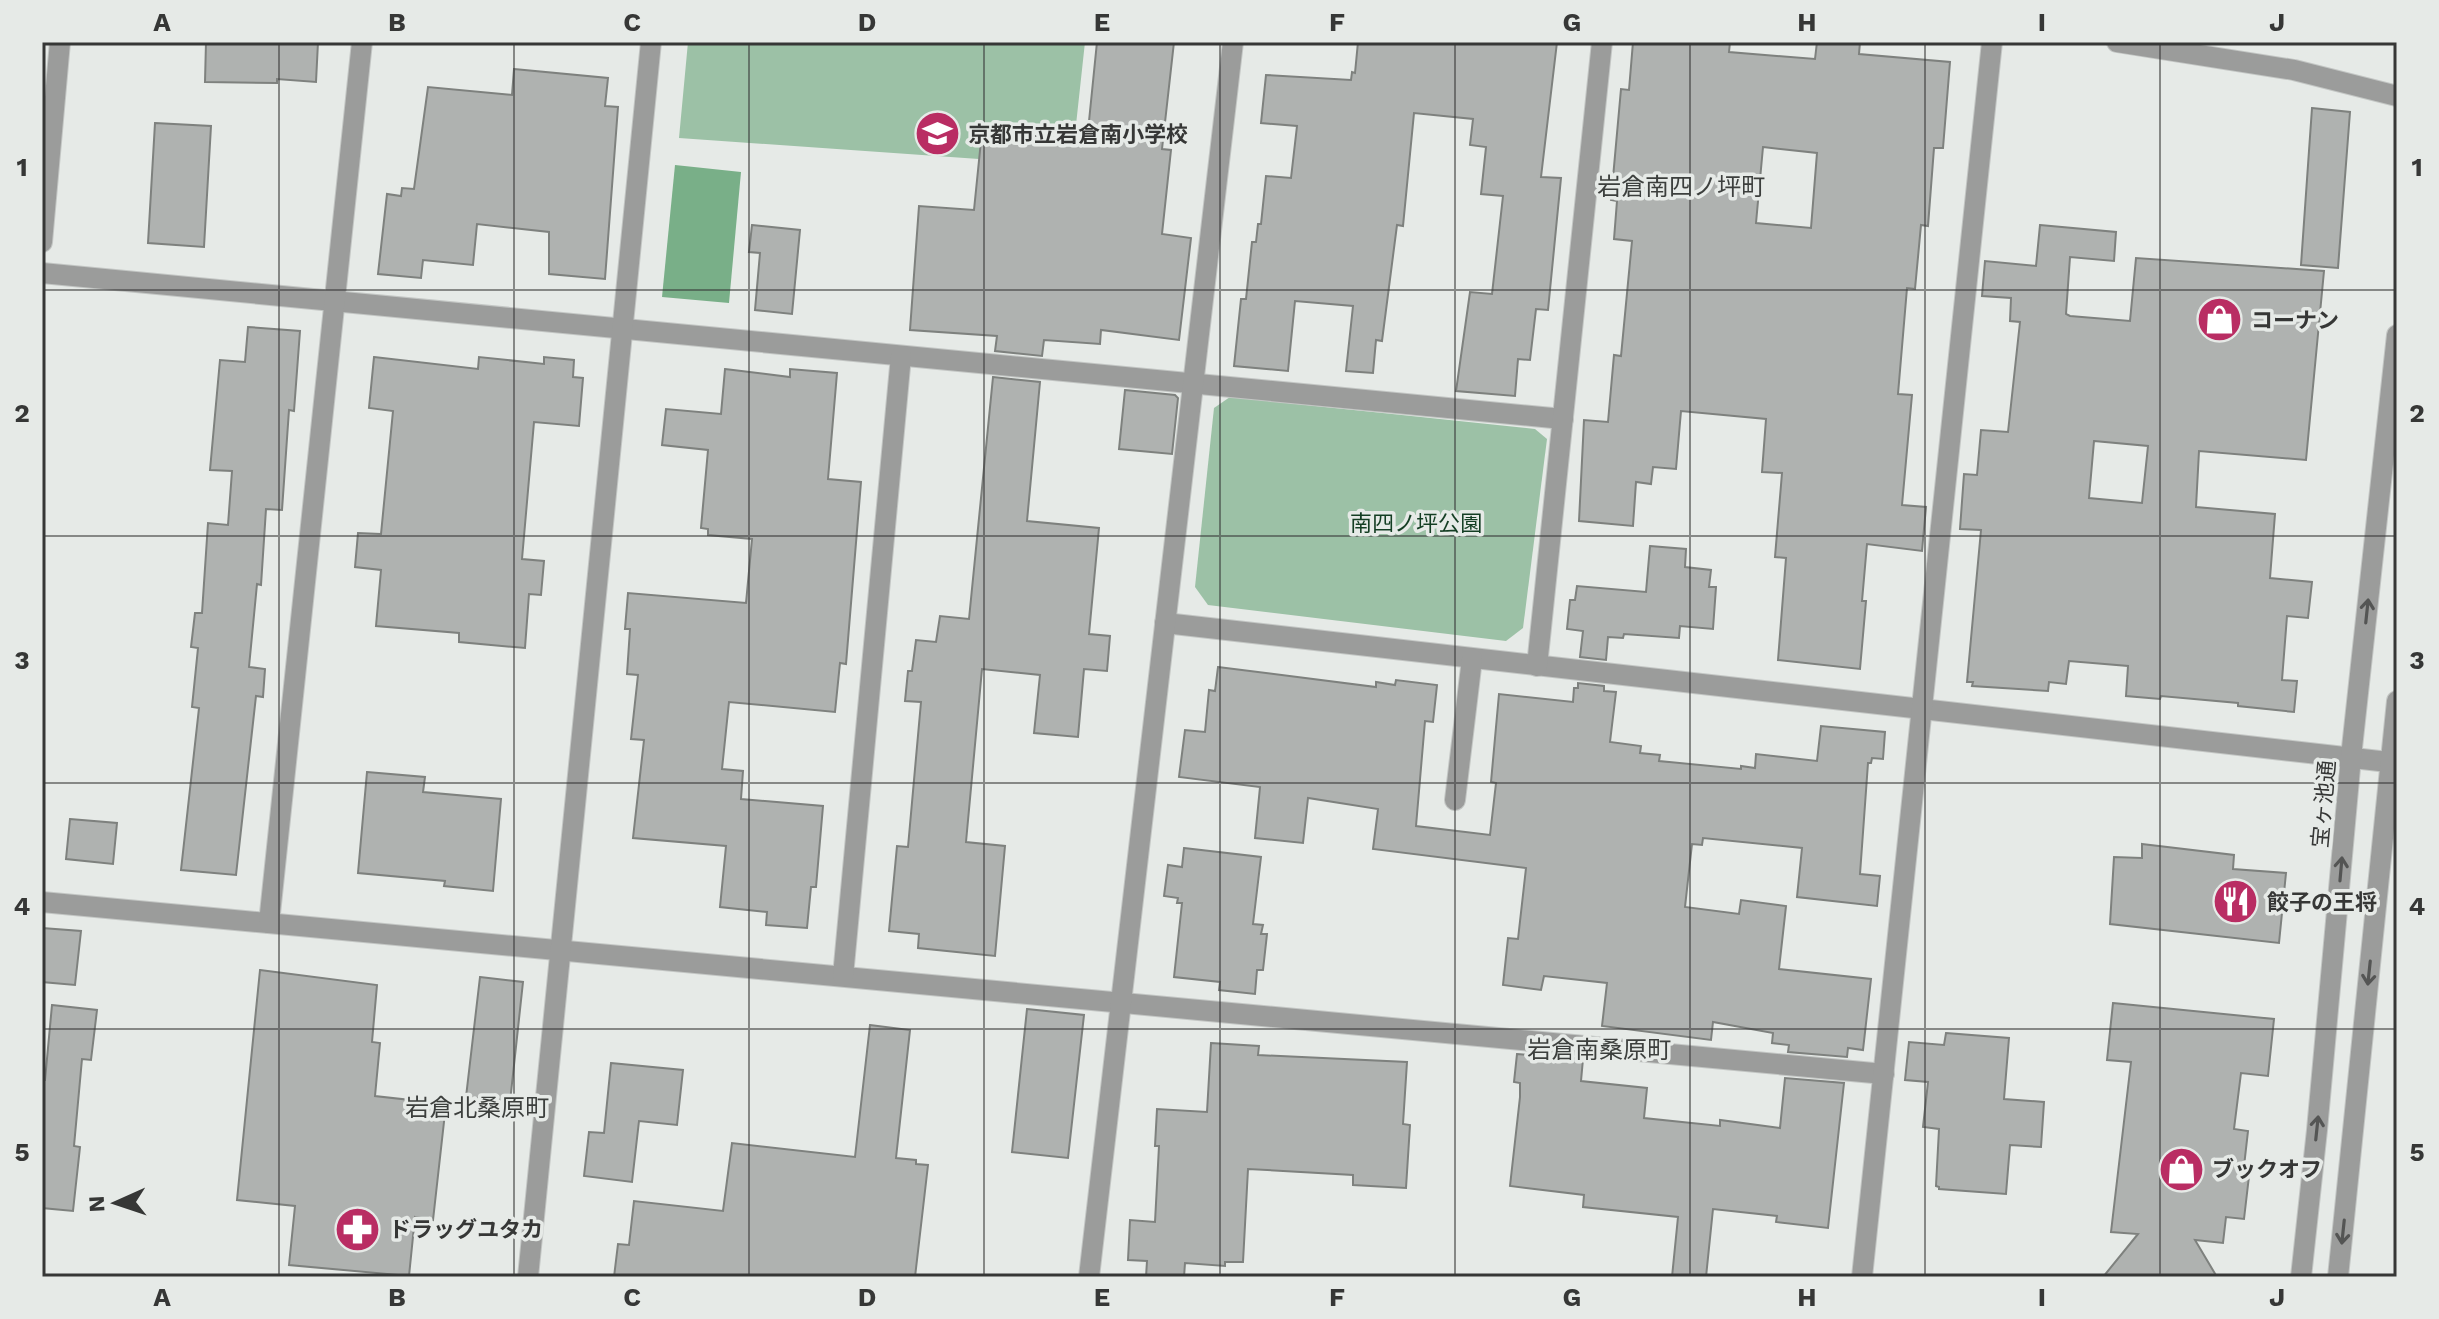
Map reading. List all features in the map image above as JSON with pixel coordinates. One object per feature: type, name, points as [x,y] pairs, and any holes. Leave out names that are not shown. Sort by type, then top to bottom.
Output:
[{"type":"street","points":[[42,242],[60,42]]},
{"type":"street","points":[[269,923],[362,42]]},
{"type":"street","points":[[528,1277],[651,42]]},
{"type":"street","points":[[1089,1277],[1233,42]]},
{"type":"street","points":[[1537,666],[1602,42]]},
{"type":"street","points":[[1862,1277],[1992,42]]},
{"type":"street","points":[[2117,42],[2294,70],[2397,96]]},
{"type":"street","points":[[42,273],[1563,419]]},
{"type":"street","name":"宝ヶ池通","points":[[2301,1277],[2351,757],[2397,335]]},
{"type":"street","points":[[843,976],[901,356]]},
{"type":"street","points":[[1165,623],[2394,762]]},
{"type":"street","points":[[1455,800],[1472,659]]},
{"type":"street","points":[[2338,1277],[2394,762],[2397,701]]},
{"type":"street","points":[[42,902],[1884,1074]]},
{"type":"green space","points":[[688,42],[1085,42],[1075,134],[982,124],[979,159],[679,138]]},
{"type":"green space","name":"南四ノ坪公園","points":[[1230,397],[1535,429],[1547,439],[1523,628],[1506,641],[1208,605],[1195,587],[1214,408]]},
{"type":"shaded area","points":[[675,165],[741,172],[729,303],[662,297]]},
{"type":"building","points":[[206,42],[318,42],[316,82],[277,79],[277,83],[205,82]]},
{"type":"building","points":[[1097,42],[1174,42],[1162,149],[1171,150],[1162,234],[1191,238],[1179,340],[1101,330],[1100,344],[1044,340],[1042,356],[995,351],[997,336],[910,330],[919,206],[974,210],[982,131],[1087,141]]},
{"type":"building","points":[[1358,42],[1557,42],[1541,177],[1561,178],[1548,310],[1536,309],[1530,360],[1518,359],[1515,396],[1456,391],[1470,292],[1492,294],[1503,196],[1481,194],[1486,147],[1470,145],[1473,119],[1414,113],[1403,226],[1397,225],[1382,341],[1376,340],[1373,373],[1346,371],[1353,306],[1295,301],[1288,371],[1234,366],[1241,299],[1246,299],[1252,242],[1256,242],[1258,224],[1261,224],[1266,176],[1291,178],[1297,126],[1261,123],[1266,75],[1351,80],[1352,72],[1355,73]]},
{"type":"building","points":[[1633,42],[1730,42],[1729,52],[1815,59],[1817,42],[1860,42],[1859,54],[1950,62],[1943,148],[1934,148],[1928,226],[1921,225],[1915,289],[1907,288],[1898,394],[1912,395],[1902,505],[1926,507],[1922,551],[1867,544],[1860,669],[1778,660],[1786,558],[1775,557],[1782,473],[1762,472],[1766,419],[1681,411],[1676,469],[1653,467],[1651,484],[1636,482],[1633,526],[1579,521],[1584,420],[1608,422],[1614,355],[1621,356],[1632,241],[1614,239],[1617,201],[1611,200],[1621,89],[1629,90]],"holes":[[[1763,147],[1817,153],[1811,228],[1756,223]]]},
{"type":"building","points":[[514,69],[608,78],[605,106],[618,107],[605,279],[549,274],[549,232],[477,224],[473,265],[423,260],[421,278],[378,274],[387,194],[401,196],[402,188],[414,189],[428,87],[512,95]]},
{"type":"building","points":[[2312,108],[2350,112],[2338,268],[2301,265]]},
{"type":"building","points":[[155,123],[211,126],[204,247],[148,243]]},
{"type":"building","points":[[752,225],[800,230],[792,314],[755,310],[760,253],[749,252]]},
{"type":"building","points":[[2040,225],[2116,232],[2114,261],[2070,257],[2066,314],[2130,321],[2136,258],[2324,271],[2306,460],[2199,451],[2196,507],[2275,514],[2270,578],[2312,582],[2308,618],[2287,616],[2282,680],[2297,681],[2294,712],[2238,706],[2238,703],[2126,696],[2128,666],[2069,661],[2066,684],[2049,682],[2048,691],[1972,686],[1973,682],[1967,682],[1981,530],[1960,529],[1964,474],[1977,475],[1981,430],[2008,432],[2020,322],[2010,321],[2011,298],[1982,296],[1985,261],[2036,266]],"holes":[[[2094,441],[2148,446],[2142,503],[2089,498]]]},
{"type":"building","points":[[248,327],[300,331],[294,411],[289,410],[282,510],[266,509],[261,585],[257,584],[249,667],[265,669],[263,697],[256,696],[236,875],[181,870],[199,708],[192,707],[198,648],[191,647],[195,613],[202,613],[208,523],[228,525],[232,471],[210,470],[220,360],[245,362]]},
{"type":"building","points":[[374,357],[478,369],[479,357],[544,364],[544,357],[574,360],[573,377],[583,378],[579,426],[534,422],[522,559],[544,561],[541,595],[529,594],[525,648],[459,642],[459,633],[376,626],[381,570],[355,567],[358,533],[381,534],[393,411],[369,408]]},
{"type":"building","points":[[725,369],[790,377],[790,369],[837,373],[828,479],[861,482],[846,664],[840,663],[835,712],[729,702],[722,769],[743,771],[741,799],[823,806],[816,887],[811,887],[807,928],[766,925],[767,912],[720,907],[726,846],[633,838],[644,740],[631,739],[638,675],[627,674],[630,629],[625,629],[628,593],[746,603],[752,539],[708,535],[708,529],[701,528],[708,450],[662,445],[666,409],[721,414]]},
{"type":"building","points":[[993,377],[1040,382],[1027,521],[1099,528],[1089,634],[1110,636],[1107,671],[1084,669],[1078,737],[1034,733],[1040,675],[982,669],[966,842],[1005,846],[995,956],[918,948],[919,934],[889,931],[897,846],[908,847],[921,702],[905,701],[908,671],[912,671],[916,640],[936,642],[940,616],[969,619]]},
{"type":"building","points":[[1125,390],[1175,395],[1178,398],[1172,454],[1119,449]]},
{"type":"building","points":[[1650,546],[1686,549],[1685,567],[1711,570],[1709,587],[1716,587],[1713,629],[1680,626],[1679,638],[1624,634],[1623,638],[1608,637],[1606,660],[1580,657],[1583,631],[1567,629],[1570,600],[1575,600],[1577,586],[1646,592]]},
{"type":"building","points":[[1218,667],[1376,687],[1376,682],[1395,685],[1396,680],[1437,685],[1433,722],[1425,721],[1416,826],[1490,835],[1496,783],[1491,782],[1499,694],[1573,702],[1574,688],[1578,688],[1578,683],[1604,686],[1604,691],[1616,692],[1610,742],[1641,746],[1640,753],[1660,755],[1659,761],[1741,769],[1741,766],[1755,768],[1756,754],[1817,761],[1821,726],[1885,732],[1883,759],[1872,758],[1868,763],[1860,874],[1880,876],[1877,906],[1797,897],[1802,848],[1703,838],[1702,845],[1692,844],[1685,907],[1739,914],[1741,900],[1786,906],[1779,969],[1871,979],[1863,1050],[1848,1048],[1847,1057],[1788,1052],[1789,1045],[1772,1043],[1773,1033],[1713,1022],[1711,1040],[1602,1026],[1607,983],[1544,976],[1541,990],[1503,985],[1508,938],[1518,939],[1526,868],[1373,849],[1378,809],[1308,798],[1303,843],[1255,838],[1260,787],[1179,777],[1185,730],[1205,732],[1209,690],[1215,691]]},
{"type":"building","points":[[367,772],[425,777],[423,792],[501,799],[493,891],[444,886],[445,881],[358,873]]},
{"type":"building","points":[[70,819],[117,823],[113,864],[66,859]]},
{"type":"building","points":[[2142,844],[2234,855],[2233,869],[2286,873],[2279,943],[2110,924],[2114,857],[2142,858]]},
{"type":"building","points":[[1184,848],[1261,857],[1253,924],[1263,925],[1261,934],[1267,934],[1263,970],[1257,970],[1255,994],[1219,990],[1220,982],[1174,977],[1182,903],[1177,903],[1178,898],[1164,896],[1168,865],[1182,867]]},
{"type":"building","points":[[42,928],[81,931],[75,985],[42,982]]},
{"type":"building","points":[[260,970],[377,985],[372,1042],[380,1043],[375,1096],[446,1104],[433,1220],[415,1217],[409,1276],[289,1265],[295,1206],[237,1200]]},
{"type":"building","points":[[480,977],[523,982],[510,1102],[466,1097]]},
{"type":"building","points":[[2113,1003],[2274,1019],[2268,1076],[2241,1073],[2234,1129],[2248,1131],[2243,1175],[2249,1176],[2244,1219],[2226,1217],[2223,1243],[2195,1240],[2217,1277],[2103,1277],[2138,1234],[2111,1232],[2131,1062],[2107,1060]]},
{"type":"building","points":[[52,1005],[97,1010],[91,1060],[82,1059],[74,1146],[80,1147],[73,1211],[42,1208],[42,1080],[45,1080]]},
{"type":"building","points":[[1027,1009],[1084,1015],[1068,1158],[1012,1152]]},
{"type":"building","points":[[870,1025],[910,1030],[896,1158],[928,1165],[915,1277],[614,1277],[618,1244],[629,1245],[634,1201],[723,1211],[732,1143],[855,1157]]},
{"type":"building","points":[[1946,1033],[2009,1038],[2004,1099],[2044,1102],[2041,1147],[2010,1145],[2006,1194],[1939,1189],[1936,1186],[1939,1129],[1923,1127],[1928,1082],[1905,1080],[1909,1042],[1944,1045]]},
{"type":"building","points":[[1211,1043],[1259,1046],[1258,1055],[1407,1062],[1403,1124],[1410,1125],[1406,1188],[1353,1185],[1353,1175],[1248,1169],[1243,1262],[1225,1262],[1225,1266],[1185,1263],[1184,1277],[1146,1277],[1147,1261],[1128,1260],[1130,1220],[1155,1222],[1159,1146],[1155,1146],[1157,1109],[1207,1112]]},
{"type":"building","points":[[1517,1054],[1583,1059],[1581,1081],[1647,1088],[1644,1118],[1720,1126],[1720,1120],[1780,1128],[1785,1078],[1844,1083],[1828,1228],[1776,1222],[1777,1216],[1713,1209],[1706,1277],[1672,1277],[1678,1217],[1583,1207],[1584,1195],[1510,1186],[1520,1097],[1520,1083],[1514,1082]]},
{"type":"building","points":[[611,1063],[683,1070],[677,1125],[639,1121],[632,1182],[584,1176],[589,1132],[604,1133]]},
{"type":"place","name":"京都市立岩倉南小学校","points":[[937,134]]},
{"type":"place","name":"コーナン","points":[[2220,320]]},
{"type":"place","name":"餃子の王将","points":[[2236,902]]},
{"type":"place","name":"ブックオフ","points":[[2181,1169]]},
{"type":"place","name":"ドラッグユタカ","points":[[358,1229]]},
{"type":"district","name":"岩倉南四ノ坪町","points":[[1681,187]]},
{"type":"district","name":"岩倉南桑原町","points":[[1599,1050]]},
{"type":"district","name":"岩倉北桑原町","points":[[477,1108]]}]
